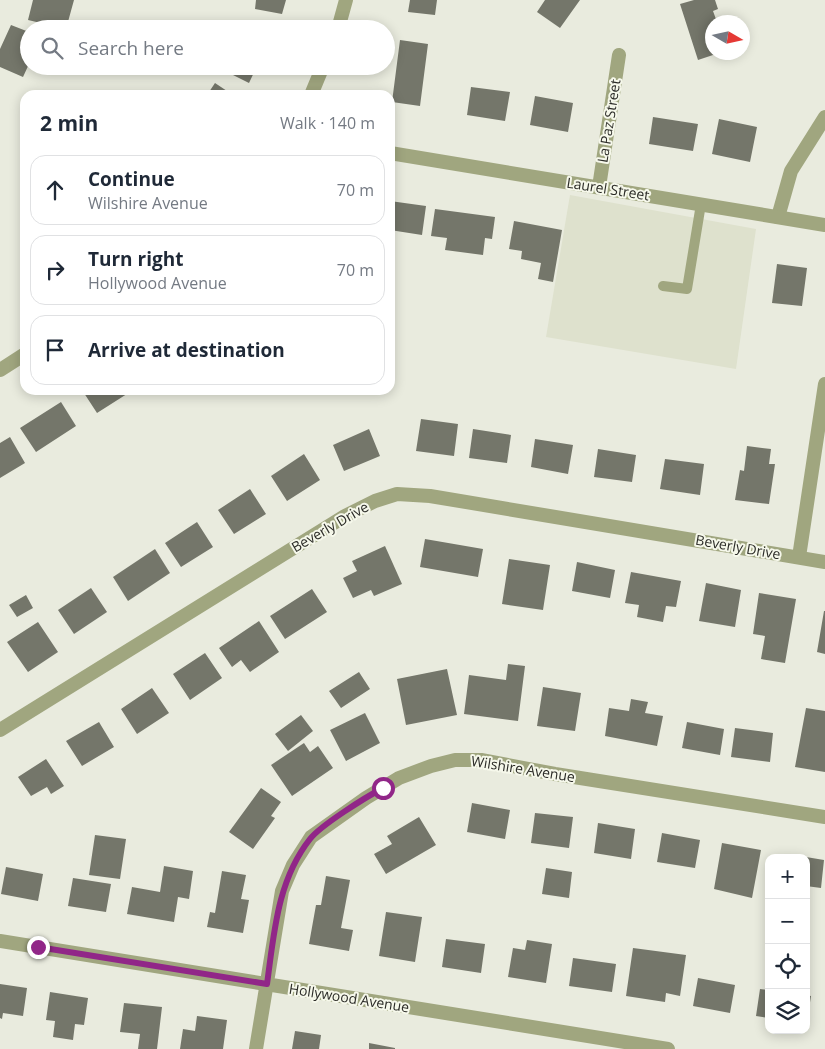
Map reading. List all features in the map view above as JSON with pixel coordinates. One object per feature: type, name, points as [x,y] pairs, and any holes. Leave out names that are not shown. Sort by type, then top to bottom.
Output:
[{"type":"street","points":[[340,20],[346,0]]},
{"type":"street","name":"La Paz Street","points":[[599,188],[619,55]]},
{"type":"street","points":[[314,90],[320,75]]},
{"type":"street","points":[[778,217],[791,171],[825,117]]},
{"type":"street","name":"Laurel Street","points":[[395,154],[825,225]]},
{"type":"street","points":[[0,370],[20,357]]},
{"type":"street","points":[[799,558],[825,384]]},
{"type":"street","name":"Beverly Drive","points":[[0,730],[345,516],[375,501],[397,494],[440,498],[825,562]]},
{"type":"street","name":"Wilshire Avenue","points":[[256,1049],[282,891],[293,866],[311,837],[366,798],[399,778],[431,766],[455,760],[481,760],[555,774],[825,817]]},
{"type":"street","name":"Hollywood Avenue","points":[[0,941],[668,1049]]},
{"type":"lane","points":[[663,286],[687,289],[701,204]]},
{"type":"shaded area","points":[[570,195],[756,229],[736,369],[546,337]]},
{"type":"building","points":[[33,0],[74,0],[68,20],[28,20]]},
{"type":"building","points":[[256,0],[286,0],[282,14],[255,9]]},
{"type":"building","points":[[410,0],[437,0],[435,15],[408,12]]},
{"type":"building","points":[[545,0],[580,0],[560,28],[537,12]]},
{"type":"building","points":[[694,0],[715,0],[718,9],[713,11],[714,15],[705,15],[705,58],[698,60],[680,4]]},
{"type":"building","points":[[11,25],[20,28],[20,75],[24,75],[23,77],[0,67],[0,49]]},
{"type":"building","points":[[400,40],[428,44],[420,106],[395,102],[394,90]]},
{"type":"building","points":[[233,75],[253,75],[249,83]]},
{"type":"building","points":[[215,83],[226,90],[210,90]]},
{"type":"building","points":[[471,87],[510,92],[505,121],[467,115]]},
{"type":"building","points":[[535,96],[573,103],[568,132],[530,125]]},
{"type":"building","points":[[653,117],[698,124],[693,151],[649,144]]},
{"type":"building","points":[[719,119],[757,127],[750,162],[712,154]]},
{"type":"building","points":[[395,202],[426,206],[422,235],[395,231]]},
{"type":"building","points":[[435,209],[495,217],[492,239],[485,238],[483,255],[445,250],[447,238],[431,236]]},
{"type":"building","points":[[514,221],[562,230],[553,282],[538,279],[541,263],[521,259],[522,251],[509,249]]},
{"type":"building","points":[[777,264],[807,268],[802,306],[772,303]]},
{"type":"building","points":[[85,395],[125,395],[97,413]]},
{"type":"building","points":[[61,402],[76,426],[36,452],[20,428]]},
{"type":"building","points":[[421,419],[458,424],[454,456],[416,451]]},
{"type":"building","points":[[369,429],[380,456],[344,471],[333,445]]},
{"type":"building","points":[[473,429],[511,435],[507,463],[469,458]]},
{"type":"building","points":[[10,437],[25,463],[0,478],[0,443]]},
{"type":"building","points":[[535,439],[573,445],[568,474],[531,467]]},
{"type":"building","points":[[747,446],[771,449],[769,464],[775,464],[769,504],[735,500],[740,470],[744,471]]},
{"type":"building","points":[[598,449],[636,455],[632,482],[594,477]]},
{"type":"building","points":[[304,454],[320,480],[287,501],[271,476]]},
{"type":"building","points":[[665,459],[704,464],[700,495],[660,489]]},
{"type":"building","points":[[250,489],[266,514],[234,534],[218,510]]},
{"type":"building","points":[[197,522],[213,547],[181,567],[165,543]]},
{"type":"building","points":[[425,539],[483,549],[478,577],[420,567]]},
{"type":"building","points":[[385,546],[402,584],[374,596],[371,590],[353,598],[343,578],[357,571],[352,561]]},
{"type":"building","points":[[155,549],[170,573],[128,601],[113,577]]},
{"type":"building","points":[[509,559],[550,565],[543,610],[502,604]]},
{"type":"building","points":[[577,562],[615,570],[610,598],[572,591]]},
{"type":"building","points":[[631,572],[681,581],[676,607],[666,606],[663,622],[637,617],[639,605],[625,603]]},
{"type":"building","points":[[706,583],[741,590],[735,627],[699,621]]},
{"type":"building","points":[[91,588],[107,612],[74,634],[58,610]]},
{"type":"building","points":[[312,589],[327,612],[285,639],[270,616]]},
{"type":"building","points":[[759,593],[796,599],[785,663],[761,659],[765,636],[753,634]]},
{"type":"building","points":[[26,595],[33,608],[17,617],[9,605]]},
{"type":"building","points":[[825,611],[825,654],[817,652]]},
{"type":"building","points":[[259,621],[279,652],[250,672],[241,660],[232,667],[219,648]]},
{"type":"building","points":[[38,622],[58,652],[28,672],[7,642]]},
{"type":"building","points":[[205,653],[222,678],[190,700],[173,674]]},
{"type":"building","points":[[508,664],[525,666],[518,721],[464,714],[469,675],[506,680]]},
{"type":"building","points":[[447,669],[457,715],[406,725],[397,679]]},
{"type":"building","points":[[359,672],[370,689],[341,708],[329,691]]},
{"type":"building","points":[[543,687],[581,693],[575,731],[537,726]]},
{"type":"building","points":[[152,688],[169,713],[137,734],[121,709]]},
{"type":"building","points":[[631,699],[648,702],[645,713],[663,716],[657,746],[605,736],[609,708],[629,711]]},
{"type":"building","points":[[806,708],[825,711],[825,772],[795,767]]},
{"type":"building","points":[[365,713],[380,743],[346,761],[330,730]]},
{"type":"building","points":[[301,715],[313,731],[288,751],[275,734]]},
{"type":"building","points":[[99,722],[114,747],[82,766],[66,741]]},
{"type":"building","points":[[687,722],[724,729],[720,755],[682,748]]},
{"type":"building","points":[[735,728],[773,733],[770,762],[731,757]]},
{"type":"building","points":[[304,743],[310,752],[318,746],[333,768],[292,796],[271,765]]},
{"type":"building","points":[[46,759],[64,786],[51,794],[47,787],[31,796],[18,777]]},
{"type":"building","points":[[261,788],[281,802],[271,816],[275,818],[253,849],[229,832]]},
{"type":"building","points":[[472,803],[510,810],[505,839],[467,832]]},
{"type":"building","points":[[535,813],[573,817],[569,848],[531,843]]},
{"type":"building","points":[[419,817],[436,845],[386,874],[374,854],[392,844],[387,836]]},
{"type":"building","points":[[598,823],[635,829],[631,859],[594,853]]},
{"type":"building","points":[[662,833],[700,840],[695,868],[657,862]]},
{"type":"building","points":[[95,835],[126,839],[120,879],[89,875]]},
{"type":"building","points":[[722,843],[761,850],[752,898],[714,889]]},
{"type":"building","points":[[810,858],[824,860],[821,888],[810,887]]},
{"type":"building","points":[[164,866],[193,871],[189,899],[178,897],[174,922],[127,914],[132,887],[160,892]]},
{"type":"building","points":[[6,867],[43,874],[38,901],[1,894]]},
{"type":"building","points":[[546,868],[572,872],[569,898],[542,894]]},
{"type":"building","points":[[222,871],[246,875],[241,899],[249,900],[243,933],[207,927],[210,912],[215,913]]},
{"type":"building","points":[[326,876],[350,880],[341,928],[353,930],[349,951],[309,944],[316,905],[321,905]]},
{"type":"building","points":[[73,878],[111,884],[106,912],[68,906]]},
{"type":"building","points":[[386,912],[422,917],[415,962],[379,956]]},
{"type":"building","points":[[446,939],[485,944],[481,973],[442,967]]},
{"type":"building","points":[[527,940],[552,944],[546,983],[508,977],[513,948],[525,950]]},
{"type":"building","points":[[633,948],[686,955],[680,996],[666,993],[665,1002],[626,996]]},
{"type":"building","points":[[573,958],[616,964],[612,992],[569,986]]},
{"type":"building","points":[[698,978],[735,985],[730,1013],[693,1006]]},
{"type":"building","points":[[0,984],[27,988],[23,1016],[3,1013],[2,1019],[0,1018]]},
{"type":"building","points":[[760,989],[765,990],[765,1017],[756,1016]]},
{"type":"building","points":[[50,992],[88,998],[84,1025],[75,1024],[73,1040],[53,1037],[55,1021],[46,1020]]},
{"type":"building","points":[[124,1003],[162,1007],[157,1049],[138,1049],[140,1034],[120,1032]]},
{"type":"building","points":[[197,1016],[227,1020],[223,1049],[180,1049],[183,1029],[195,1031]]},
{"type":"building","points":[[295,1031],[321,1035],[319,1049],[292,1049]]},
{"type":"building","points":[[369,1043],[395,1048],[395,1049],[369,1049]]},
{"type":"route","points":[[38,947],[267,984],[282,891],[293,866],[311,837],[383,788]]}]
